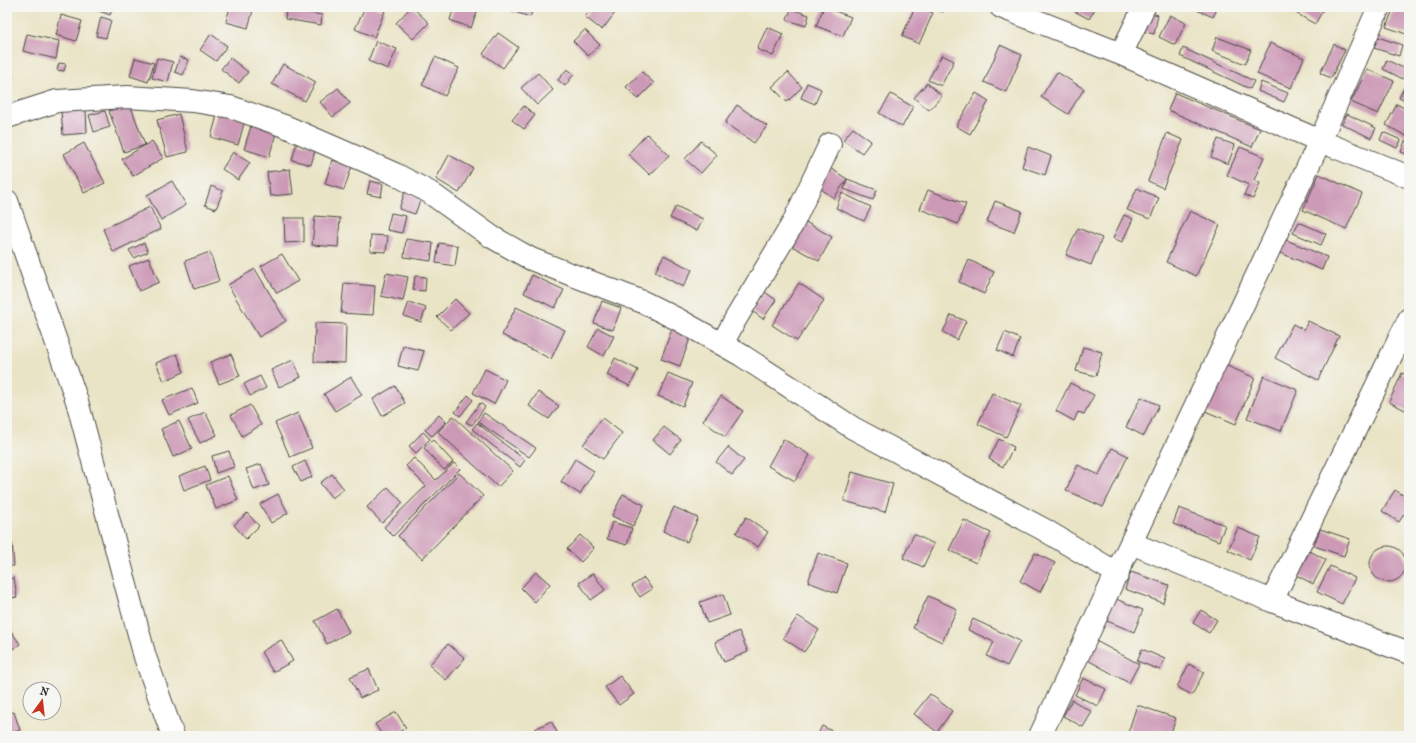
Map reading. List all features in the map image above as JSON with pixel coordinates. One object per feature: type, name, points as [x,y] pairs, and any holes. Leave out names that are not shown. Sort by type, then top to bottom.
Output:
[{"type":"street","points":[[1001,7],[1121,54],[1320,141],[1409,177]]},
{"type":"street","points":[[1121,54],[1144,7]]},
{"type":"street","points":[[1040,736],[1118,574],[1131,543],[1320,141],[1379,7]]},
{"type":"street","points":[[7,117],[57,101],[127,97],[193,101],[240,110],[287,127],[395,174],[429,192],[492,237],[531,259],[643,302],[679,320],[722,344],[853,428],[1043,529],[1118,574]]},
{"type":"street","points":[[722,344],[792,225],[830,144]]},
{"type":"street","points":[[7,201],[77,401],[145,656],[173,736]]},
{"type":"street","points":[[1272,601],[1409,319]]},
{"type":"street","points":[[1131,543],[1272,601],[1409,653]]},
{"type":"building","points":[[95,7],[113,7],[110,15],[94,9]]},
{"type":"building","points":[[230,7],[254,7],[248,28],[226,22]]},
{"type":"building","points":[[365,7],[374,7],[385,11],[374,37],[355,29]]},
{"type":"building","points":[[411,7],[429,23],[413,39],[396,23]]},
{"type":"building","points":[[454,7],[479,7],[471,28],[450,20]]},
{"type":"building","points":[[509,7],[534,7],[530,17],[509,10]]},
{"type":"building","points":[[593,7],[607,7],[615,13],[602,30],[585,17]]},
{"type":"building","points":[[824,7],[851,17],[843,36],[816,26]]},
{"type":"building","points":[[915,7],[933,13],[919,44],[902,36]]},
{"type":"building","points":[[930,7],[945,7],[943,12]]},
{"type":"building","points":[[1077,7],[1091,7],[1095,9],[1089,19],[1074,11]]},
{"type":"building","points":[[1190,7],[1218,7],[1213,17]]},
{"type":"building","points":[[1297,7],[1324,8],[1315,24],[1294,12]]},
{"type":"building","points":[[1394,7],[1399,7],[1409,11],[1409,35],[1386,27]]},
{"type":"building","points":[[286,9],[322,15],[321,25],[285,19]]},
{"type":"building","points":[[791,9],[809,15],[806,26],[787,20]]},
{"type":"building","points":[[1145,11],[1158,15],[1154,34],[1141,31]]},
{"type":"building","points":[[61,15],[82,21],[76,41],[56,35]]},
{"type":"building","points":[[1170,15],[1186,23],[1175,45],[1159,37]]},
{"type":"building","points":[[101,17],[111,20],[106,38],[96,36]]},
{"type":"building","points":[[767,27],[783,34],[773,56],[757,49]]},
{"type":"building","points":[[585,30],[600,45],[588,56],[573,41]]},
{"type":"building","points":[[498,33],[518,47],[503,68],[483,54]]},
{"type":"building","points":[[27,34],[59,41],[56,59],[23,51]]},
{"type":"building","points":[[211,34],[227,46],[216,61],[200,50]]},
{"type":"building","points":[[1217,37],[1251,50],[1245,64],[1212,51]]},
{"type":"building","points":[[1378,37],[1402,45],[1399,56],[1374,48]]},
{"type":"building","points":[[376,41],[397,49],[388,69],[368,61]]},
{"type":"building","points":[[1270,43],[1304,58],[1291,88],[1257,74]]},
{"type":"building","points":[[1334,44],[1345,50],[1331,78],[1320,73]]},
{"type":"building","points":[[1000,45],[1022,55],[1006,92],[984,82]]},
{"type":"building","points":[[1183,48],[1254,81],[1250,89],[1180,56]]},
{"type":"building","points":[[942,55],[954,61],[941,86],[928,80]]},
{"type":"building","points":[[180,57],[189,60],[183,75],[175,72]]},
{"type":"building","points":[[435,57],[459,68],[445,96],[422,85]]},
{"type":"building","points":[[135,58],[154,63],[148,82],[130,76]]},
{"type":"building","points":[[157,58],[173,62],[168,82],[152,78]]},
{"type":"building","points":[[230,58],[248,72],[239,83],[221,69]]},
{"type":"building","points":[[1387,60],[1407,70],[1403,79],[1383,69]]},
{"type":"building","points":[[59,63],[66,64],[64,71],[57,70]]},
{"type":"building","points":[[283,64],[316,82],[305,101],[272,84]]},
{"type":"building","points":[[567,69],[574,74],[565,86],[558,80]]},
{"type":"building","points":[[1367,69],[1394,81],[1378,114],[1351,102]]},
{"type":"building","points":[[642,72],[654,83],[638,99],[626,87]]},
{"type":"building","points":[[788,72],[802,87],[787,102],[772,87]]},
{"type":"building","points":[[1057,72],[1084,89],[1068,114],[1041,97]]},
{"type":"building","points":[[7,73],[13,76],[7,90]]},
{"type":"building","points":[[538,73],[553,90],[537,105],[521,88]]},
{"type":"building","points":[[1409,77],[1409,103],[1399,98]]},
{"type":"building","points":[[1261,82],[1288,93],[1284,102],[1258,91]]},
{"type":"building","points":[[807,83],[821,89],[815,104],[801,98]]},
{"type":"building","points":[[927,83],[942,96],[929,110],[914,98]]},
{"type":"building","points":[[338,88],[350,103],[333,117],[320,102]]},
{"type":"building","points":[[976,93],[989,101],[970,134],[956,126]]},
{"type":"building","points":[[1175,93],[1260,129],[1252,147],[1168,110]]},
{"type":"building","points":[[891,94],[913,107],[902,127],[879,113]]},
{"type":"building","points":[[130,104],[145,145],[124,152],[109,111]]},
{"type":"building","points":[[1397,104],[1409,111],[1409,129],[1406,136],[1386,125]]},
{"type":"building","points":[[737,105],[767,126],[754,143],[725,123]]},
{"type":"building","points":[[524,106],[535,115],[524,129],[512,120]]},
{"type":"building","points":[[86,110],[87,133],[63,135],[61,111]]},
{"type":"building","points":[[105,111],[110,127],[94,132],[89,115]]},
{"type":"building","points":[[218,112],[245,120],[238,145],[211,137]]},
{"type":"building","points":[[179,114],[188,152],[167,157],[157,120]]},
{"type":"building","points":[[1347,114],[1376,128],[1371,138],[1342,124]]},
{"type":"building","points":[[252,123],[277,130],[269,157],[244,149]]},
{"type":"building","points":[[853,128],[871,141],[862,153],[843,140]]},
{"type":"building","points":[[1383,132],[1401,140],[1397,148],[1380,140]]},
{"type":"building","points":[[1167,133],[1183,140],[1163,188],[1148,181]]},
{"type":"building","points":[[647,134],[669,155],[650,175],[628,154]]},
{"type":"building","points":[[1218,139],[1235,145],[1228,164],[1211,157]]},
{"type":"building","points":[[152,141],[163,158],[133,176],[122,159]]},
{"type":"building","points":[[701,141],[717,155],[701,173],[685,159]]},
{"type":"building","points":[[1405,141],[1409,143],[1409,155],[1401,152]]},
{"type":"building","points":[[297,142],[316,147],[311,165],[292,160]]},
{"type":"building","points":[[84,143],[105,183],[84,193],[64,154]]},
{"type":"building","points":[[1028,147],[1051,156],[1045,175],[1022,167]]},
{"type":"building","points":[[1240,147],[1264,157],[1254,180],[1260,183],[1253,199],[1244,195],[1249,185],[1227,175]]},
{"type":"building","points":[[233,152],[250,163],[238,180],[222,169]]},
{"type":"building","points":[[449,155],[473,168],[459,193],[436,179]]},
{"type":"building","points":[[332,160],[352,166],[344,190],[325,184]]},
{"type":"building","points":[[827,166],[847,179],[834,198],[815,185]]},
{"type":"building","points":[[290,169],[293,194],[270,196],[267,172]]},
{"type":"building","points":[[1319,174],[1362,194],[1346,229],[1303,210]]},
{"type":"building","points":[[847,179],[877,190],[873,200],[844,189]]},
{"type":"building","points":[[172,181],[186,205],[161,220],[147,195]]},
{"type":"building","points":[[370,181],[383,184],[381,197],[367,194]]},
{"type":"building","points":[[211,186],[223,191],[216,209],[205,205]]},
{"type":"building","points":[[1137,188],[1159,198],[1150,219],[1127,210]]},
{"type":"building","points":[[928,190],[966,204],[958,224],[920,209]]},
{"type":"building","points":[[405,192],[421,198],[415,214],[399,209]]},
{"type":"building","points":[[842,193],[871,207],[864,221],[836,208]]},
{"type":"building","points":[[995,201],[1022,211],[1014,232],[987,222]]},
{"type":"building","points":[[676,206],[703,219],[697,231],[670,218]]},
{"type":"building","points":[[150,207],[161,229],[113,252],[103,229]]},
{"type":"building","points":[[1190,211],[1220,225],[1196,276],[1166,262]]},
{"type":"building","points":[[391,213],[406,216],[402,233],[387,230]]},
{"type":"building","points":[[1124,215],[1133,219],[1122,242],[1113,238]]},
{"type":"building","points":[[315,216],[340,218],[338,247],[312,245]]},
{"type":"building","points":[[284,218],[304,218],[304,242],[285,243]]},
{"type":"building","points":[[804,221],[832,237],[819,261],[790,245]]},
{"type":"building","points":[[1299,222],[1326,234],[1321,245],[1293,233]]},
{"type":"building","points":[[1078,228],[1102,238],[1091,265],[1066,255]]},
{"type":"building","points":[[371,235],[388,236],[386,252],[370,251]]},
{"type":"building","points":[[406,239],[433,243],[431,261],[404,257]]},
{"type":"building","points":[[1284,239],[1327,257],[1322,270],[1278,252]]},
{"type":"building","points":[[144,243],[148,252],[134,258],[129,250]]},
{"type":"building","points":[[439,243],[458,246],[455,266],[436,263]]},
{"type":"building","points":[[210,252],[219,281],[194,289],[185,261]]},
{"type":"building","points":[[282,254],[298,281],[277,293],[261,266]]},
{"type":"building","points":[[664,255],[692,270],[683,287],[655,272]]},
{"type":"building","points":[[149,258],[159,282],[139,291],[129,266]]},
{"type":"building","points":[[969,260],[994,272],[984,294],[959,282]]},
{"type":"building","points":[[255,269],[286,321],[259,337],[228,285]]},
{"type":"building","points":[[386,273],[408,277],[403,301],[381,296]]},
{"type":"building","points":[[532,275],[564,290],[555,308],[524,293]]},
{"type":"building","points":[[415,276],[426,277],[425,291],[413,290]]},
{"type":"building","points":[[344,283],[375,286],[373,315],[341,313]]},
{"type":"building","points":[[799,283],[824,300],[797,341],[772,325]]},
{"type":"building","points":[[765,292],[776,300],[763,319],[752,311]]},
{"type":"building","points":[[455,299],[469,313],[451,330],[437,317]]},
{"type":"building","points":[[602,301],[621,308],[613,330],[594,323]]},
{"type":"building","points":[[409,302],[426,308],[421,322],[404,316]]},
{"type":"building","points":[[516,307],[565,330],[551,359],[502,335]]},
{"type":"building","points":[[951,315],[966,321],[957,340],[943,332]]},
{"type":"building","points":[[1308,321],[1339,336],[1318,380],[1275,358],[1293,324],[1304,330]]},
{"type":"building","points":[[315,323],[346,324],[345,363],[314,362]]},
{"type":"building","points":[[673,326],[692,333],[680,366],[661,359]]},
{"type":"building","points":[[598,328],[614,336],[604,356],[588,347]]},
{"type":"building","points":[[1005,332],[1020,339],[1013,357],[997,350]]},
{"type":"building","points":[[403,346],[424,351],[418,371],[398,366]]},
{"type":"building","points":[[1083,347],[1102,352],[1096,376],[1076,371]]},
{"type":"building","points":[[177,354],[184,372],[164,381],[156,363]]},
{"type":"building","points":[[231,354],[240,376],[219,384],[210,362]]},
{"type":"building","points":[[615,358],[638,370],[630,386],[607,375]]},
{"type":"building","points":[[293,360],[301,377],[279,387],[271,370]]},
{"type":"building","points":[[1225,365],[1255,378],[1236,424],[1205,411]]},
{"type":"building","points":[[485,369],[506,380],[494,404],[473,393]]},
{"type":"building","points":[[668,373],[692,383],[683,406],[658,396]]},
{"type":"building","points":[[1402,373],[1409,376],[1409,412],[1389,402]]},
{"type":"building","points":[[260,376],[266,388],[250,396],[244,384]]},
{"type":"building","points":[[1264,376],[1298,390],[1281,431],[1247,418]]},
{"type":"building","points":[[351,377],[362,395],[335,411],[324,394]]},
{"type":"building","points":[[1070,383],[1094,395],[1084,414],[1078,412],[1074,421],[1056,411]]},
{"type":"building","points":[[395,386],[405,403],[382,416],[373,399]]},
{"type":"building","points":[[192,388],[198,403],[169,415],[162,400]]},
{"type":"building","points":[[538,392],[559,406],[549,419],[529,406]]},
{"type":"building","points":[[992,393],[1021,406],[1006,437],[978,424]]},
{"type":"building","points":[[468,395],[473,400],[460,416],[455,412]]},
{"type":"building","points":[[721,396],[743,411],[725,437],[703,421]]},
{"type":"building","points":[[1141,397],[1159,405],[1144,436],[1126,427]]},
{"type":"building","points":[[480,403],[485,407],[472,425],[466,422]]},
{"type":"building","points":[[250,405],[261,425],[242,436],[231,415]]},
{"type":"building","points":[[205,412],[217,435],[200,443],[188,420]]},
{"type":"building","points":[[298,413],[312,448],[290,457],[275,423]]},
{"type":"building","points":[[484,413],[536,448],[529,457],[478,422]]},
{"type":"building","points":[[439,415],[446,422],[432,436],[425,430]]},
{"type":"building","points":[[453,416],[513,471],[498,487],[438,432]]},
{"type":"building","points":[[602,418],[622,433],[603,459],[583,445]]},
{"type":"building","points":[[179,421],[192,449],[173,457],[161,429]]},
{"type":"building","points":[[477,423],[525,460],[520,467],[472,429]]},
{"type":"building","points":[[664,427],[681,440],[670,454],[653,440]]},
{"type":"building","points":[[423,432],[430,439],[416,453],[409,446]]},
{"type":"building","points":[[783,439],[810,455],[795,481],[768,466]]},
{"type":"building","points":[[999,439],[1014,447],[1003,467],[989,459]]},
{"type":"building","points":[[433,440],[453,462],[444,470],[424,448]]},
{"type":"building","points":[[728,447],[744,460],[732,475],[716,462]]},
{"type":"building","points":[[1112,448],[1128,456],[1103,507],[1066,490],[1078,465],[1099,475]]},
{"type":"building","points":[[229,451],[234,467],[216,473],[212,456]]},
{"type":"building","points":[[414,458],[436,480],[454,463],[460,469],[393,536],[384,527],[426,486],[406,466]]},
{"type":"building","points":[[575,459],[594,471],[580,494],[561,482]]},
{"type":"building","points":[[305,461],[312,477],[301,482],[293,467]]},
{"type":"building","points":[[261,464],[269,485],[254,490],[246,469]]},
{"type":"building","points":[[205,466],[210,480],[184,490],[179,476]]},
{"type":"building","points":[[852,472],[893,484],[885,512],[844,501]]},
{"type":"building","points":[[459,473],[483,496],[422,559],[398,536]]},
{"type":"building","points":[[332,474],[344,489],[332,498],[320,483]]},
{"type":"building","points":[[228,476],[238,500],[216,509],[206,485]]},
{"type":"building","points":[[388,487],[403,503],[382,523],[367,507]]},
{"type":"building","points":[[1395,490],[1409,499],[1409,506],[1399,522],[1382,511]]},
{"type":"building","points":[[278,494],[288,513],[271,523],[260,504]]},
{"type":"building","points":[[623,494],[644,505],[633,526],[612,516]]},
{"type":"building","points":[[674,507],[698,518],[687,542],[663,531]]},
{"type":"building","points":[[1179,508],[1225,525],[1219,541],[1173,524]]},
{"type":"building","points":[[247,513],[259,526],[246,539],[234,525]]},
{"type":"building","points":[[746,517],[768,532],[758,547],[736,533]]},
{"type":"building","points":[[964,520],[991,533],[976,563],[949,550]]},
{"type":"building","points":[[612,522],[632,528],[627,545],[607,539]]},
{"type":"building","points":[[1238,528],[1260,537],[1250,560],[1228,550]]},
{"type":"building","points":[[1320,529],[1350,539],[1344,556],[1314,546]]},
{"type":"building","points":[[914,534],[934,544],[923,567],[903,558]]},
{"type":"building","points":[[580,535],[594,548],[581,562],[567,549]]},
{"type":"building","points":[[7,543],[12,543],[14,566],[7,566]]},
{"type":"building","points":[[1392,546],[1401,551],[1405,557],[1405,571],[1401,577],[1392,582],[1384,582],[1375,577],[1371,571],[1370,560],[1375,551],[1381,547]]},
{"type":"building","points":[[1310,551],[1326,560],[1313,584],[1296,575]]},
{"type":"building","points":[[818,553],[847,563],[837,593],[808,582]]},
{"type":"building","points":[[1035,553],[1055,563],[1040,592],[1020,581]]},
{"type":"building","points":[[1330,566],[1355,578],[1342,604],[1317,592]]},
{"type":"building","points":[[536,572],[550,584],[535,602],[521,588]]},
{"type":"building","points":[[1131,572],[1169,585],[1163,603],[1125,589]]},
{"type":"building","points":[[593,573],[605,590],[591,600],[579,583]]},
{"type":"building","points":[[14,578],[17,597],[7,599],[7,579]]},
{"type":"building","points":[[644,578],[652,589],[640,597],[632,586]]},
{"type":"building","points":[[723,594],[730,615],[707,623],[700,602]]},
{"type":"building","points":[[928,596],[957,609],[942,642],[913,628]]},
{"type":"building","points":[[1116,599],[1143,610],[1134,632],[1107,621]]},
{"type":"building","points":[[337,609],[349,632],[327,644],[315,621]]},
{"type":"building","points":[[1201,610],[1217,620],[1209,633],[1193,623]]},
{"type":"building","points":[[798,616],[819,630],[804,652],[783,638]]},
{"type":"building","points":[[973,619],[1020,641],[1007,666],[987,656],[994,642],[968,630]]},
{"type":"building","points":[[7,625],[20,644],[7,653]]},
{"type":"building","points":[[739,631],[748,652],[724,662],[715,642]]},
{"type":"building","points":[[281,640],[293,661],[273,672],[261,652]]},
{"type":"building","points":[[1094,640],[1139,664],[1129,683],[1084,658]]},
{"type":"building","points":[[448,644],[465,658],[446,680],[429,665]]},
{"type":"building","points":[[1142,649],[1165,659],[1160,670],[1137,661]]},
{"type":"building","points":[[1189,664],[1204,672],[1192,695],[1177,687]]},
{"type":"building","points":[[369,669],[378,690],[360,698],[350,677]]},
{"type":"building","points":[[620,676],[634,694],[619,705],[605,687]]},
{"type":"building","points":[[1083,678],[1106,689],[1098,706],[1075,695]]},
{"type":"building","points":[[930,694],[952,711],[937,732],[914,714]]},
{"type":"building","points":[[1072,700],[1092,712],[1083,727],[1063,716]]},
{"type":"building","points":[[1137,705],[1176,718],[1170,736],[1136,736],[1128,733]]},
{"type":"building","points":[[14,712],[20,730],[7,735],[7,714]]},
{"type":"building","points":[[396,712],[406,728],[392,736],[383,736],[375,724]]},
{"type":"building","points":[[551,721],[559,736],[539,736],[535,729]]},
{"type":"building","points":[[822,726],[842,736],[817,736]]}]
